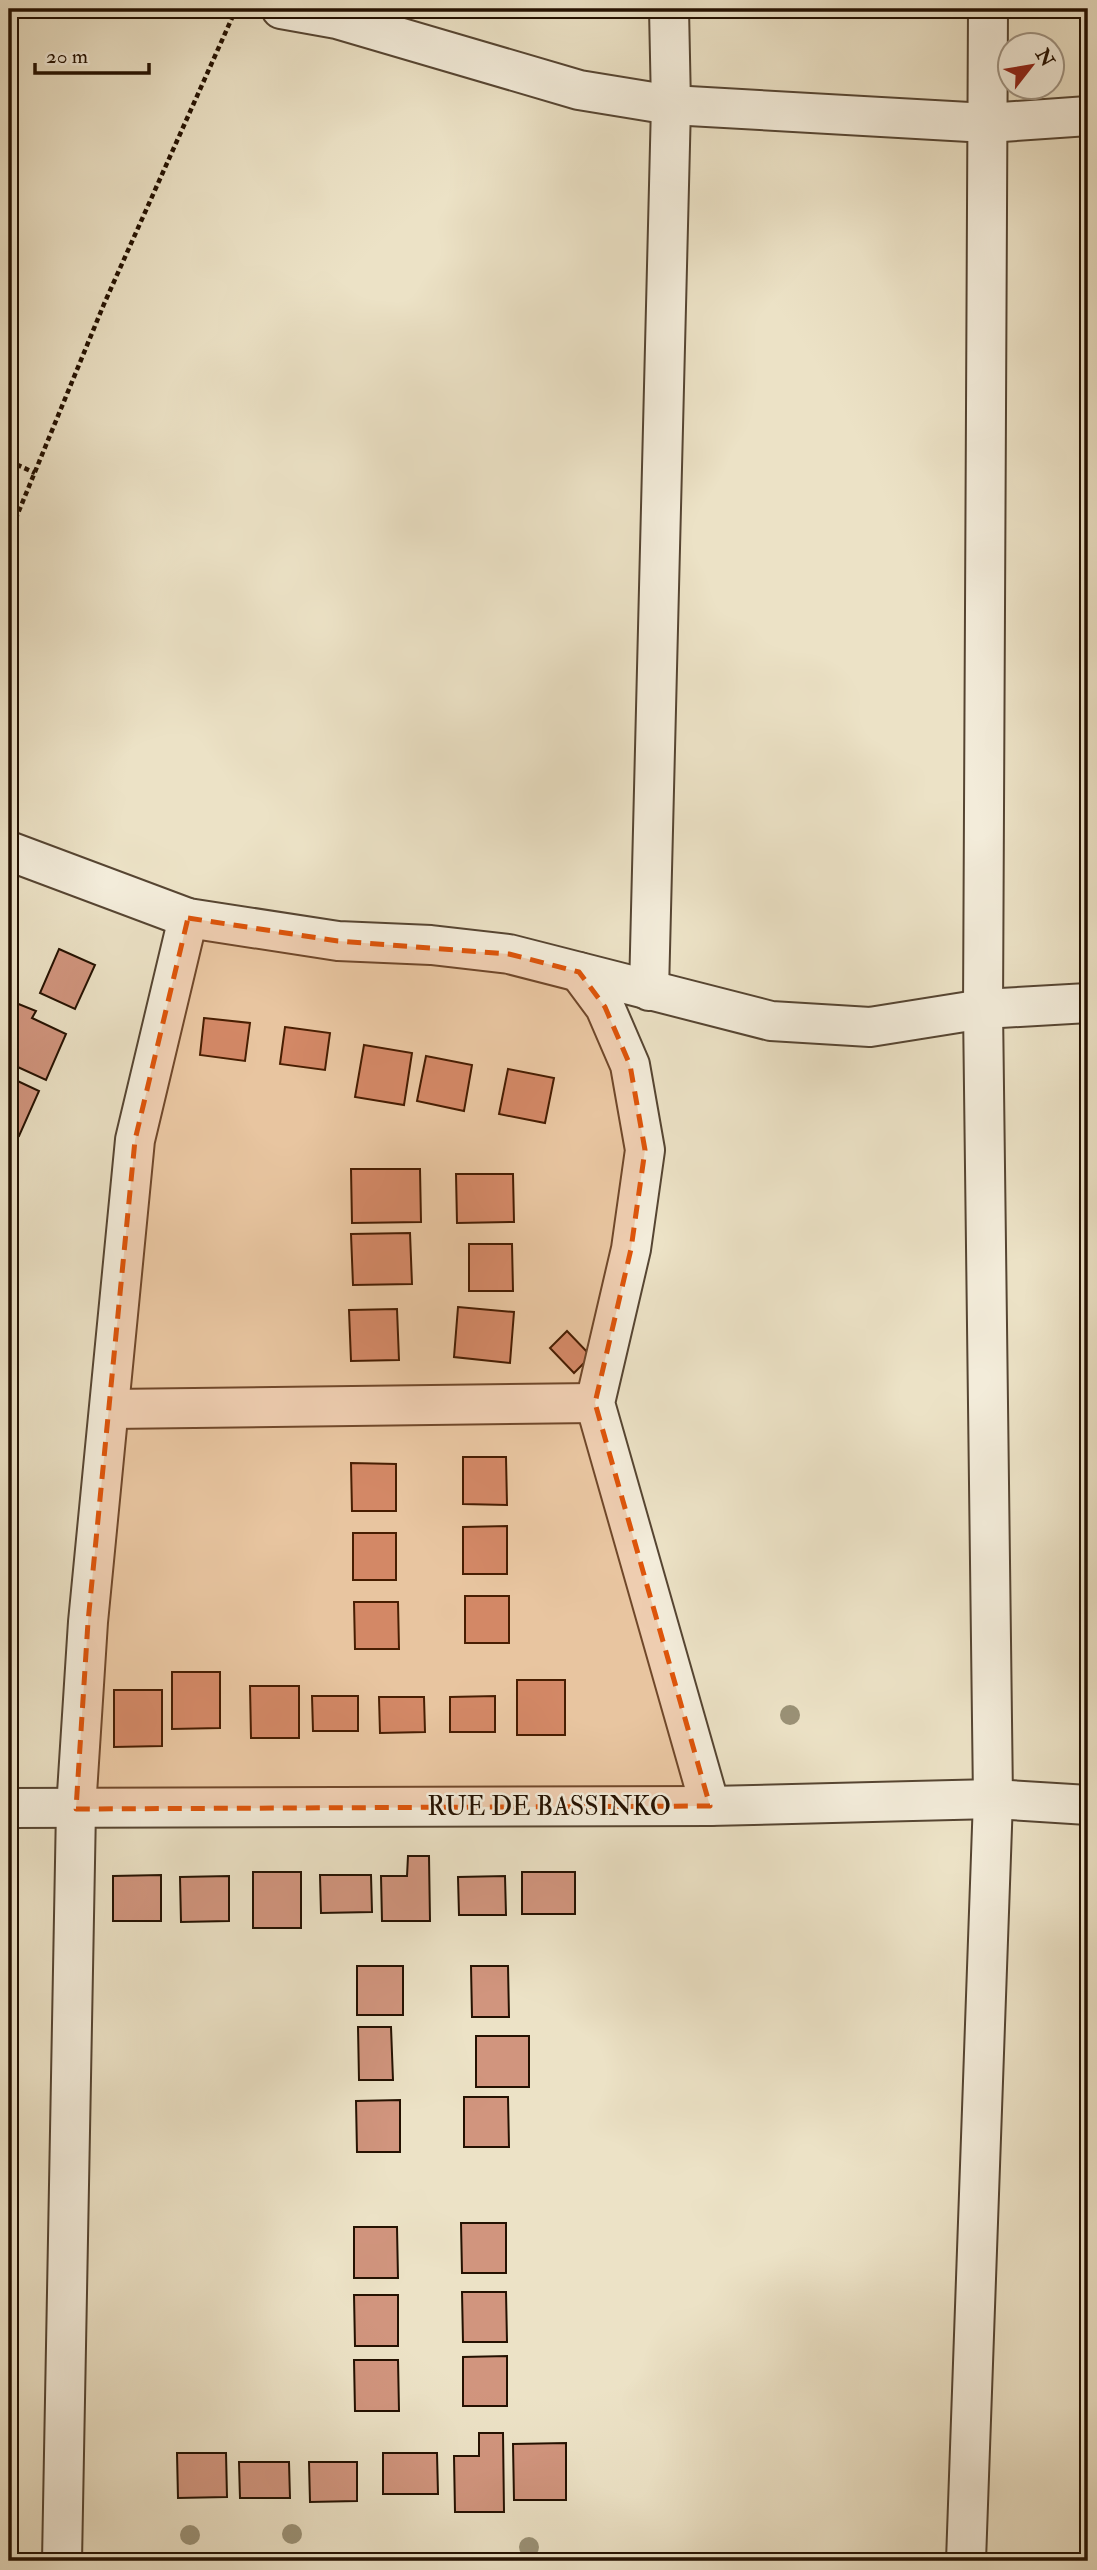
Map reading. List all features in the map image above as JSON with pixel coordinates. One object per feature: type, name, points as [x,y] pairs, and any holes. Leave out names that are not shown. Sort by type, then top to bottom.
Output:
[{"type":"street","points":[[281,9],[337,19],[579,90],[671,105],[987,123],[1088,116]]},
{"type":"street","points":[[649,991],[671,105],[669,9]]},
{"type":"street","points":[[966,2561],[993,1799],[983,1010],[988,9]]},
{"type":"street","points":[[9,851],[188,918],[338,941],[431,944],[509,954],[771,1021],[870,1027],[983,1010],[1088,1003]]},
{"type":"street","points":[[62,2561],[76,1809],[88,1622],[111,1409],[135,1140],[188,918]]},
{"type":"street","points":[[579,972],[606,1007],[630,1065],[645,1150],[631,1249],[595,1403],[710,1805]]},
{"type":"street","points":[[111,1409],[595,1403]]},
{"type":"street","name":"RUE DE BASSINKO","points":[[9,1808],[710,1805],[993,1799],[1088,1805]]},
{"type":"path","points":[[9,535],[104,304],[236,9]]},
{"type":"path","points":[[9,461],[35,473]]},
{"type":"highlighted area","points":[[188,918],[338,941],[509,954],[579,972],[605,1007],[630,1065],[645,1150],[631,1249],[595,1403],[710,1806],[76,1809],[88,1622],[135,1140]]},
{"type":"building","points":[[59,949],[95,965],[75,1009],[40,993]]},
{"type":"building","points":[[16,1003],[36,1011],[32,1018],[66,1034],[46,1080],[9,1063],[9,1019]]},
{"type":"building","points":[[204,1018],[250,1023],[245,1061],[200,1055]]},
{"type":"building","points":[[285,1027],[330,1033],[325,1070],[280,1064]]},
{"type":"building","points":[[364,1045],[412,1053],[404,1105],[355,1097]]},
{"type":"building","points":[[426,1056],[472,1065],[464,1111],[417,1101]]},
{"type":"building","points":[[508,1069],[554,1078],[545,1123],[499,1114]]},
{"type":"building","points":[[9,1077],[39,1091],[19,1136],[9,1132]]},
{"type":"building","points":[[351,1169],[420,1169],[421,1222],[352,1223]]},
{"type":"building","points":[[456,1174],[513,1174],[514,1222],[457,1223]]},
{"type":"building","points":[[410,1233],[412,1284],[353,1285],[351,1234]]},
{"type":"building","points":[[469,1244],[512,1244],[513,1291],[469,1291]]},
{"type":"building","points":[[458,1307],[514,1312],[510,1363],[454,1357]]},
{"type":"building","points":[[397,1309],[399,1360],[351,1361],[349,1310]]},
{"type":"building","points":[[567,1331],[591,1356],[574,1373],[550,1348]]},
{"type":"building","points":[[463,1457],[506,1457],[507,1505],[463,1504]]},
{"type":"building","points":[[351,1463],[396,1464],[396,1511],[352,1511]]},
{"type":"building","points":[[507,1526],[507,1574],[463,1574],[463,1527]]},
{"type":"building","points":[[353,1533],[396,1533],[396,1580],[353,1580]]},
{"type":"building","points":[[465,1596],[509,1596],[509,1643],[465,1643]]},
{"type":"building","points":[[354,1602],[398,1602],[399,1649],[355,1649]]},
{"type":"building","points":[[172,1672],[220,1672],[220,1728],[172,1729]]},
{"type":"building","points":[[517,1680],[565,1680],[565,1735],[517,1735]]},
{"type":"building","points":[[250,1686],[299,1686],[299,1738],[251,1738]]},
{"type":"building","points":[[114,1690],[162,1690],[162,1746],[114,1747]]},
{"type":"building","points":[[312,1696],[358,1696],[358,1731],[313,1731]]},
{"type":"building","points":[[495,1696],[495,1732],[450,1732],[450,1697]]},
{"type":"building","points":[[379,1697],[424,1697],[425,1732],[380,1733]]},
{"type":"building","points":[[408,1856],[429,1856],[430,1921],[382,1921],[381,1876],[407,1876]]},
{"type":"building","points":[[253,1872],[301,1872],[301,1928],[253,1928]]},
{"type":"building","points":[[522,1872],[575,1872],[575,1914],[522,1914]]},
{"type":"building","points":[[161,1875],[161,1921],[113,1921],[113,1876]]},
{"type":"building","points":[[320,1875],[371,1875],[372,1912],[321,1913]]},
{"type":"building","points":[[229,1876],[229,1921],[181,1922],[180,1877]]},
{"type":"building","points":[[505,1876],[506,1915],[459,1915],[458,1877]]},
{"type":"building","points":[[357,1966],[403,1966],[403,2015],[357,2015]]},
{"type":"building","points":[[471,1966],[508,1966],[509,2017],[472,2017]]},
{"type":"building","points":[[358,2027],[391,2027],[393,2080],[359,2080]]},
{"type":"building","points":[[476,2036],[529,2036],[529,2087],[476,2087]]},
{"type":"building","points":[[464,2097],[508,2097],[509,2147],[464,2147]]},
{"type":"building","points":[[400,2100],[400,2152],[357,2152],[356,2101]]},
{"type":"building","points":[[461,2223],[506,2223],[506,2273],[462,2273]]},
{"type":"building","points":[[354,2227],[397,2227],[398,2278],[354,2278]]},
{"type":"building","points":[[462,2292],[506,2292],[507,2342],[463,2342]]},
{"type":"building","points":[[354,2295],[398,2295],[398,2346],[355,2346]]},
{"type":"building","points":[[507,2356],[507,2406],[463,2406],[463,2357]]},
{"type":"building","points":[[354,2360],[398,2360],[399,2411],[355,2411]]},
{"type":"building","points":[[479,2433],[503,2433],[504,2512],[455,2512],[454,2456],[479,2456]]},
{"type":"building","points":[[566,2443],[566,2500],[514,2500],[513,2444]]},
{"type":"building","points":[[177,2453],[226,2453],[227,2497],[178,2498]]},
{"type":"building","points":[[383,2453],[437,2453],[438,2494],[383,2494]]},
{"type":"building","points":[[239,2462],[289,2462],[290,2498],[240,2498]]},
{"type":"building","points":[[309,2462],[357,2462],[357,2501],[310,2502]]}]
